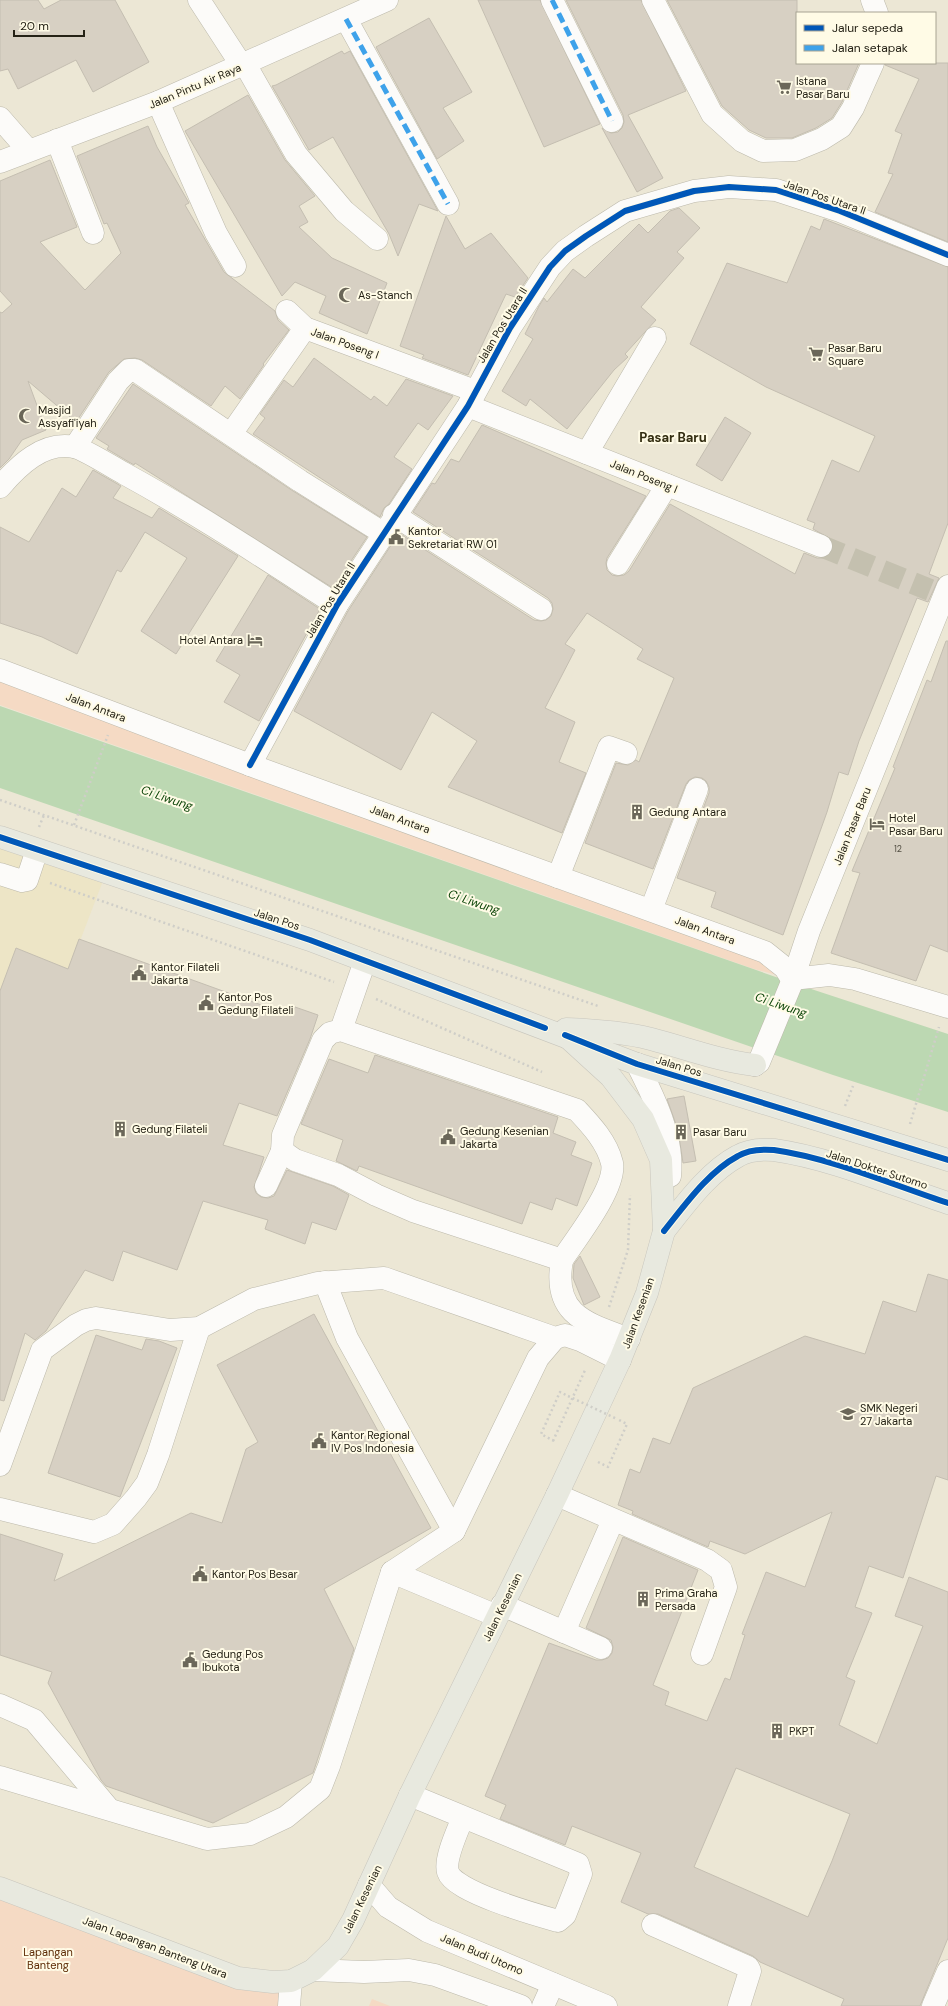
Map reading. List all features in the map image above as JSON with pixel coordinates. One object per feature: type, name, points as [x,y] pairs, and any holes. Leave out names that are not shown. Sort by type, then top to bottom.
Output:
[{"type":"main road","name":"Jalan Pos","points":[[0,837],[310,940],[638,1064],[948,1160]]},
{"type":"main road","points":[[545,1028],[588,1030],[650,1039],[731,1063],[758,1061]]},
{"type":"main road","points":[[564,1036],[611,1077],[643,1119],[661,1160],[664,1231]]},
{"type":"main road","name":"Jalan Dokter Sutomo","points":[[664,1231],[702,1184],[738,1156],[754,1150],[772,1150],[816,1160],[948,1203]]},
{"type":"main road","name":"Jalan Kesenian","points":[[313,1970],[338,1946],[369,1885],[410,1795],[557,1496],[629,1339],[647,1293],[664,1231]]},
{"type":"main road","name":"Jalan Lapangan Banteng Utara","points":[[0,1888],[238,1978],[272,1982],[291,1981],[313,1970]]},
{"type":"street","points":[[199,0],[244,65],[296,154],[344,211],[377,239]]},
{"type":"street","name":"Jalan Pintu Air Raya","points":[[0,162],[28,150],[158,102],[387,0]]},
{"type":"street","points":[[552,0],[612,121]]},
{"type":"street","points":[[653,0],[712,114],[742,141],[763,150],[795,150],[822,139],[841,127],[853,108],[873,64]]},
{"type":"street","points":[[872,0],[878,12]]},
{"type":"street","points":[[346,19],[448,204]]},
{"type":"street","points":[[158,102],[216,233],[235,266]]},
{"type":"street","points":[[0,118],[28,150]]},
{"type":"street","points":[[57,140],[93,233]]},
{"type":"street","name":"Jalan Pos Utara II","points":[[250,765],[337,605],[471,399],[510,328],[550,267],[566,251],[586,236],[625,211],[694,191],[729,187],[776,190],[840,211],[948,255]]},
{"type":"street","name":"Jalan Poseng I","points":[[287,311],[306,328],[471,399],[587,453],[821,546]]},
{"type":"street","name":"Jalan Poseng I","points":[[231,434],[306,328]]},
{"type":"street","points":[[587,453],[655,338]]},
{"type":"street","points":[[0,487],[16,469],[36,455],[55,447],[75,447],[118,381],[130,370],[135,370],[300,481],[389,524],[541,609]]},
{"type":"street","name":"Jalan Pos Utara II","points":[[75,447],[166,497],[337,605]]},
{"type":"street","points":[[618,564],[667,485]]},
{"type":"street","name":"Jalan Pasar Baru","points":[[758,1061],[792,981],[812,924],[941,591]]},
{"type":"street","name":"Jalan Antara","points":[[0,670],[250,765],[765,952],[785,968],[792,981]]},
{"type":"street","points":[[558,877],[609,747],[626,753]]},
{"type":"street","points":[[651,910],[696,789]]},
{"type":"street","points":[[0,874],[22,881],[27,880],[38,850]]},
{"type":"street","points":[[341,1030],[365,961]]},
{"type":"street","points":[[792,981],[829,975],[855,979],[945,1014]]},
{"type":"street","points":[[266,1186],[282,1151],[282,1135],[323,1040],[330,1033],[341,1030],[577,1110],[604,1143],[612,1164],[611,1180],[604,1195],[562,1260],[561,1294],[570,1310],[620,1360]]},
{"type":"street","points":[[638,1064],[654,1097],[665,1134],[671,1165],[664,1231]]},
{"type":"street","points":[[282,1151],[295,1160],[338,1175],[376,1195],[413,1211],[562,1260]]},
{"type":"street","points":[[0,1465],[42,1350],[76,1325],[86,1320],[96,1318],[170,1330],[199,1328],[254,1299],[325,1282],[384,1278],[555,1338]]},
{"type":"street","points":[[325,1282],[347,1338],[454,1531]]},
{"type":"street","points":[[0,1510],[94,1532],[113,1524],[147,1483],[158,1455],[199,1328]]},
{"type":"street","points":[[0,1777],[207,1839],[250,1834],[286,1817],[320,1789],[329,1766],[392,1572],[454,1531],[538,1358],[555,1338],[565,1335],[629,1339]]},
{"type":"street","points":[[557,1496],[707,1560],[721,1570],[726,1587],[702,1654]]},
{"type":"street","points":[[564,1632],[613,1520]]},
{"type":"street","points":[[392,1572],[500,1611],[564,1632],[601,1648]]},
{"type":"street","points":[[0,1705],[34,1720],[109,1809]]},
{"type":"street","points":[[410,1795],[463,1816],[578,1864],[581,1874],[565,1915],[558,1921],[516,1908],[456,1883],[448,1873],[447,1862],[463,1816]]},
{"type":"street","name":"Jalan Budi Utomo","points":[[369,1885],[388,1907],[427,1931],[606,2006]]},
{"type":"street","points":[[653,1925],[748,1967],[750,1971],[739,2006]]},
{"type":"street","points":[[313,1970],[364,1972],[409,1970],[435,1976],[521,2006]]},
{"type":"street","points":[[933,2006],[948,1971]]},
{"type":"street","points":[[288,2006],[291,1981]]},
{"type":"street","points":[[543,2006],[553,1984]]},
{"type":"path","points":[[74,825],[109,732]]},
{"type":"path","points":[[0,800],[601,1008]]},
{"type":"path","points":[[29,876],[355,990],[547,1074]]},
{"type":"path","points":[[916,1106],[945,1014]]},
{"type":"path","points":[[553,1441],[598,1338],[628,1250],[630,1188]]},
{"type":"path","points":[[541,1434],[560,1392],[617,1419],[627,1424],[608,1467]]},
{"type":"shaded area","points":[[0,837],[106,873],[0,1150]]},
{"type":"green space","points":[[0,672],[765,952],[792,979],[754,969],[0,705]]},
{"type":"green space","name":"Lapangan Banteng","points":[[0,1888],[273,1982],[289,2006],[0,2006]]},
{"type":"green space","points":[[372,1999],[390,2006],[369,2006]]},
{"type":"water","name":"Ci Liwung","points":[[0,706],[796,984],[948,1034],[948,1112],[833,1075],[0,788]]},
{"type":"building","points":[[0,0],[38,0],[44,9],[61,0],[115,0],[149,62],[93,92],[76,60],[18,89],[8,69],[0,71]]},
{"type":"building","points":[[478,0],[540,0],[600,124],[544,147]]},
{"type":"building","points":[[566,0],[641,0],[686,91],[628,115],[663,178],[637,192],[602,128],[611,133],[618,132],[622,128],[624,122],[623,115]]},
{"type":"building","name":"Istana Pasar Baru","points":[[667,0],[797,0],[796,64],[859,64],[842,102],[832,118],[816,128],[792,138],[766,138],[749,130],[722,106]]},
{"type":"building","points":[[429,18],[472,92],[443,108],[464,141],[437,159],[376,47]]},
{"type":"building","points":[[342,51],[344,54],[350,51],[438,211],[419,204],[398,256],[389,234],[333,137],[309,150],[272,86]]},
{"type":"building","points":[[948,63],[948,242],[875,212],[893,174],[888,173],[902,134],[895,131],[919,79],[885,65]]},
{"type":"building","points":[[248,95],[285,160],[315,196],[299,206],[308,222],[299,227],[332,258],[387,283],[367,334],[319,313],[326,296],[295,282],[282,296],[185,131]]},
{"type":"building","points":[[148,126],[157,147],[189,203],[185,205],[224,272],[275,311],[278,320],[289,330],[263,364],[264,365],[240,399],[225,386],[211,406],[142,360],[135,358],[124,359],[109,372],[76,422],[28,381],[46,430],[22,440],[9,459],[0,468],[0,312],[2,313],[12,304],[0,291],[0,181],[50,160],[77,227],[40,242],[85,290],[121,253],[107,223],[104,224],[77,156]]},
{"type":"building","points":[[679,208],[700,228],[677,252],[684,258],[641,307],[656,320],[625,354],[628,357],[614,370],[567,429],[530,399],[526,406],[502,391],[533,339],[525,334],[544,298],[547,302],[573,269],[585,278],[639,224],[648,233],[670,211]]},
{"type":"building","points":[[446,216],[465,249],[491,233],[528,278],[515,297],[506,294],[468,375],[422,358],[424,355],[400,346]]},
{"type":"building","points":[[824,219],[948,267],[948,523],[929,574],[939,578],[928,602],[917,598],[859,741],[848,775],[839,772],[827,812],[783,935],[711,907],[716,892],[677,878],[709,793],[709,787],[706,781],[702,778],[695,777],[689,780],[686,784],[653,869],[585,843],[616,763],[628,765],[636,760],[639,762],[674,678],[637,659],[643,649],[587,613],[565,644],[575,650],[545,708],[575,722],[559,762],[586,773],[562,833],[448,787],[477,741],[432,712],[401,770],[294,711],[348,611],[399,533],[534,620],[546,620],[551,616],[553,609],[552,603],[548,598],[413,512],[432,483],[435,484],[451,459],[459,462],[482,425],[646,496],[607,558],[607,570],[612,575],[624,575],[629,571],[670,504],[795,574],[804,553],[817,558],[829,556],[833,550],[831,539],[813,529],[815,523],[807,520],[832,460],[859,472],[875,436],[766,387],[690,344],[727,263],[787,283],[811,226],[820,230]]},
{"type":"building","points":[[314,358],[371,400],[374,396],[387,406],[406,379],[453,396],[428,430],[418,423],[394,457],[412,469],[389,504],[384,508],[380,517],[253,434],[265,418],[260,414],[284,380],[293,387]]},
{"type":"building","points":[[133,384],[293,491],[367,537],[333,588],[135,463],[134,465],[107,449],[109,446],[96,438]]},
{"type":"building","points":[[725,417],[751,433],[722,481],[696,465]]},
{"type":"building","points":[[93,470],[121,486],[113,498],[152,518],[159,508],[238,556],[176,654],[141,631],[187,558],[145,532],[121,572],[117,570],[77,654],[42,637],[0,623],[0,527],[29,542],[62,488],[76,497]]},
{"type":"building","points":[[268,575],[320,609],[259,721],[224,702],[240,675],[216,661]]},
{"type":"building","points":[[946,641],[948,641],[948,952],[930,945],[916,981],[831,953],[860,873],[852,871],[895,768],[893,767],[927,680],[931,682]]},
{"type":"building","name":"Gedung Filateli","points":[[79,939],[292,1016],[295,1007],[318,1015],[310,1039],[277,1116],[239,1103],[223,1145],[264,1157],[254,1187],[256,1193],[261,1197],[268,1198],[274,1196],[287,1170],[333,1186],[349,1195],[336,1230],[312,1222],[305,1244],[265,1229],[268,1220],[203,1201],[177,1270],[123,1251],[113,1281],[85,1270],[46,1331],[35,1340],[25,1333],[4,1401],[0,1400],[0,991],[16,948],[68,969]]},
{"type":"building","name":"Gedung Kesenian Jakarta","points":[[375,1055],[558,1117],[553,1133],[576,1142],[571,1155],[592,1163],[577,1206],[556,1198],[552,1210],[530,1202],[522,1224],[359,1166],[357,1171],[336,1161],[343,1140],[301,1124],[329,1059],[368,1073]]},
{"type":"building","name":"Pasar Baru","points":[[684,1096],[696,1161],[683,1163],[678,1130],[667,1099]]},
{"type":"building","points":[[580,1256],[600,1297],[584,1305],[573,1278],[574,1264]]},
{"type":"building","points":[[928,1274],[948,1280],[948,1480],[936,1476],[903,1578],[869,1566],[855,1607],[872,1613],[846,1677],[855,1681],[839,1725],[877,1744],[923,1626],[895,1616],[909,1577],[948,1592],[948,1938],[920,2006],[841,2006],[844,1999],[760,1962],[753,1956],[658,1914],[648,1914],[621,1902],[641,1853],[572,1826],[565,1845],[500,1819],[506,1805],[485,1796],[549,1643],[596,1660],[608,1658],[612,1653],[613,1647],[611,1640],[586,1628],[623,1537],[698,1570],[653,1685],[669,1692],[665,1705],[707,1721],[725,1678],[730,1680],[745,1635],[742,1634],[766,1572],[805,1587],[832,1512],[745,1554],[710,1541],[708,1547],[632,1514],[633,1511],[618,1505],[630,1469],[640,1473],[653,1438],[670,1444],[693,1388],[805,1336],[865,1354],[883,1301],[916,1312]],"holes":[[[736,1768],[850,1814],[808,1917],[694,1867]]]},
{"type":"building","name":"Kantor Pos Besar","points":[[314,1314],[431,1528],[324,1589],[354,1649],[313,1773],[213,1823],[106,1786],[101,1780],[48,1683],[52,1672],[0,1655],[0,1534],[63,1554],[54,1581],[191,1513],[222,1523],[246,1449],[258,1442],[217,1365]]},
{"type":"building","points":[[96,1335],[142,1350],[146,1339],[159,1341],[177,1348],[120,1497],[48,1473]]},
{"type":"tunnel","points":[[821,546],[930,590]]},
{"type":"marked path","points":[[552,0],[612,121]]},
{"type":"marked path","points":[[346,19],[448,204]]},
{"type":"cycle path","points":[[250,765],[337,605],[468,406],[510,328],[550,267],[565,251],[625,211],[694,191],[729,187],[776,190],[840,211],[948,255]]},
{"type":"cycle path","points":[[0,837],[310,940],[545,1028]]},
{"type":"cycle path","points":[[565,1035],[637,1064],[948,1160]]},
{"type":"cycle path","points":[[664,1231],[689,1200],[717,1171],[742,1154],[760,1150],[774,1150],[818,1159],[948,1203]]},
{"type":"place","name":"Istana Pasar Baru","points":[[784,87]]},
{"type":"place","name":"As-Stanch","points":[[346,295]]},
{"type":"place","name":"Pasar Baru Square","points":[[816,354]]},
{"type":"place","name":"Masjid Assyafi'iyah","points":[[26,416]]},
{"type":"place","name":"Kantor Sekretariat RW 01","points":[[396,537]]},
{"type":"place","name":"Hotel Antara","points":[[255,640]]},
{"type":"place","name":"Gedung Antara","points":[[637,812]]},
{"type":"place","name":"Hotel Pasar Baru","points":[[877,824]]},
{"type":"place","name":"Kantor Filateli Jakarta","points":[[139,973]]},
{"type":"place","name":"Kantor Pos Gedung Filateli","points":[[206,1003]]},
{"type":"place","name":"Gedung Filateli","points":[[120,1129]]},
{"type":"place","name":"Pasar Baru","points":[[681,1132]]},
{"type":"place","name":"Gedung Kesenian Jakarta","points":[[448,1137]]},
{"type":"place","name":"SMK Negeri 27 Jakarta","points":[[848,1414]]},
{"type":"place","name":"Kantor Regional IV Pos Indonesia","points":[[319,1441]]},
{"type":"place","name":"Kantor Pos Besar","points":[[200,1574]]},
{"type":"place","name":"Prima Graha Persada","points":[[643,1599]]},
{"type":"place","name":"Gedung Pos Ibukota","points":[[190,1660]]},
{"type":"place","name":"PKPT","points":[[777,1731]]},
{"type":"district","name":"Pasar Baru","points":[[673,437]]}]
